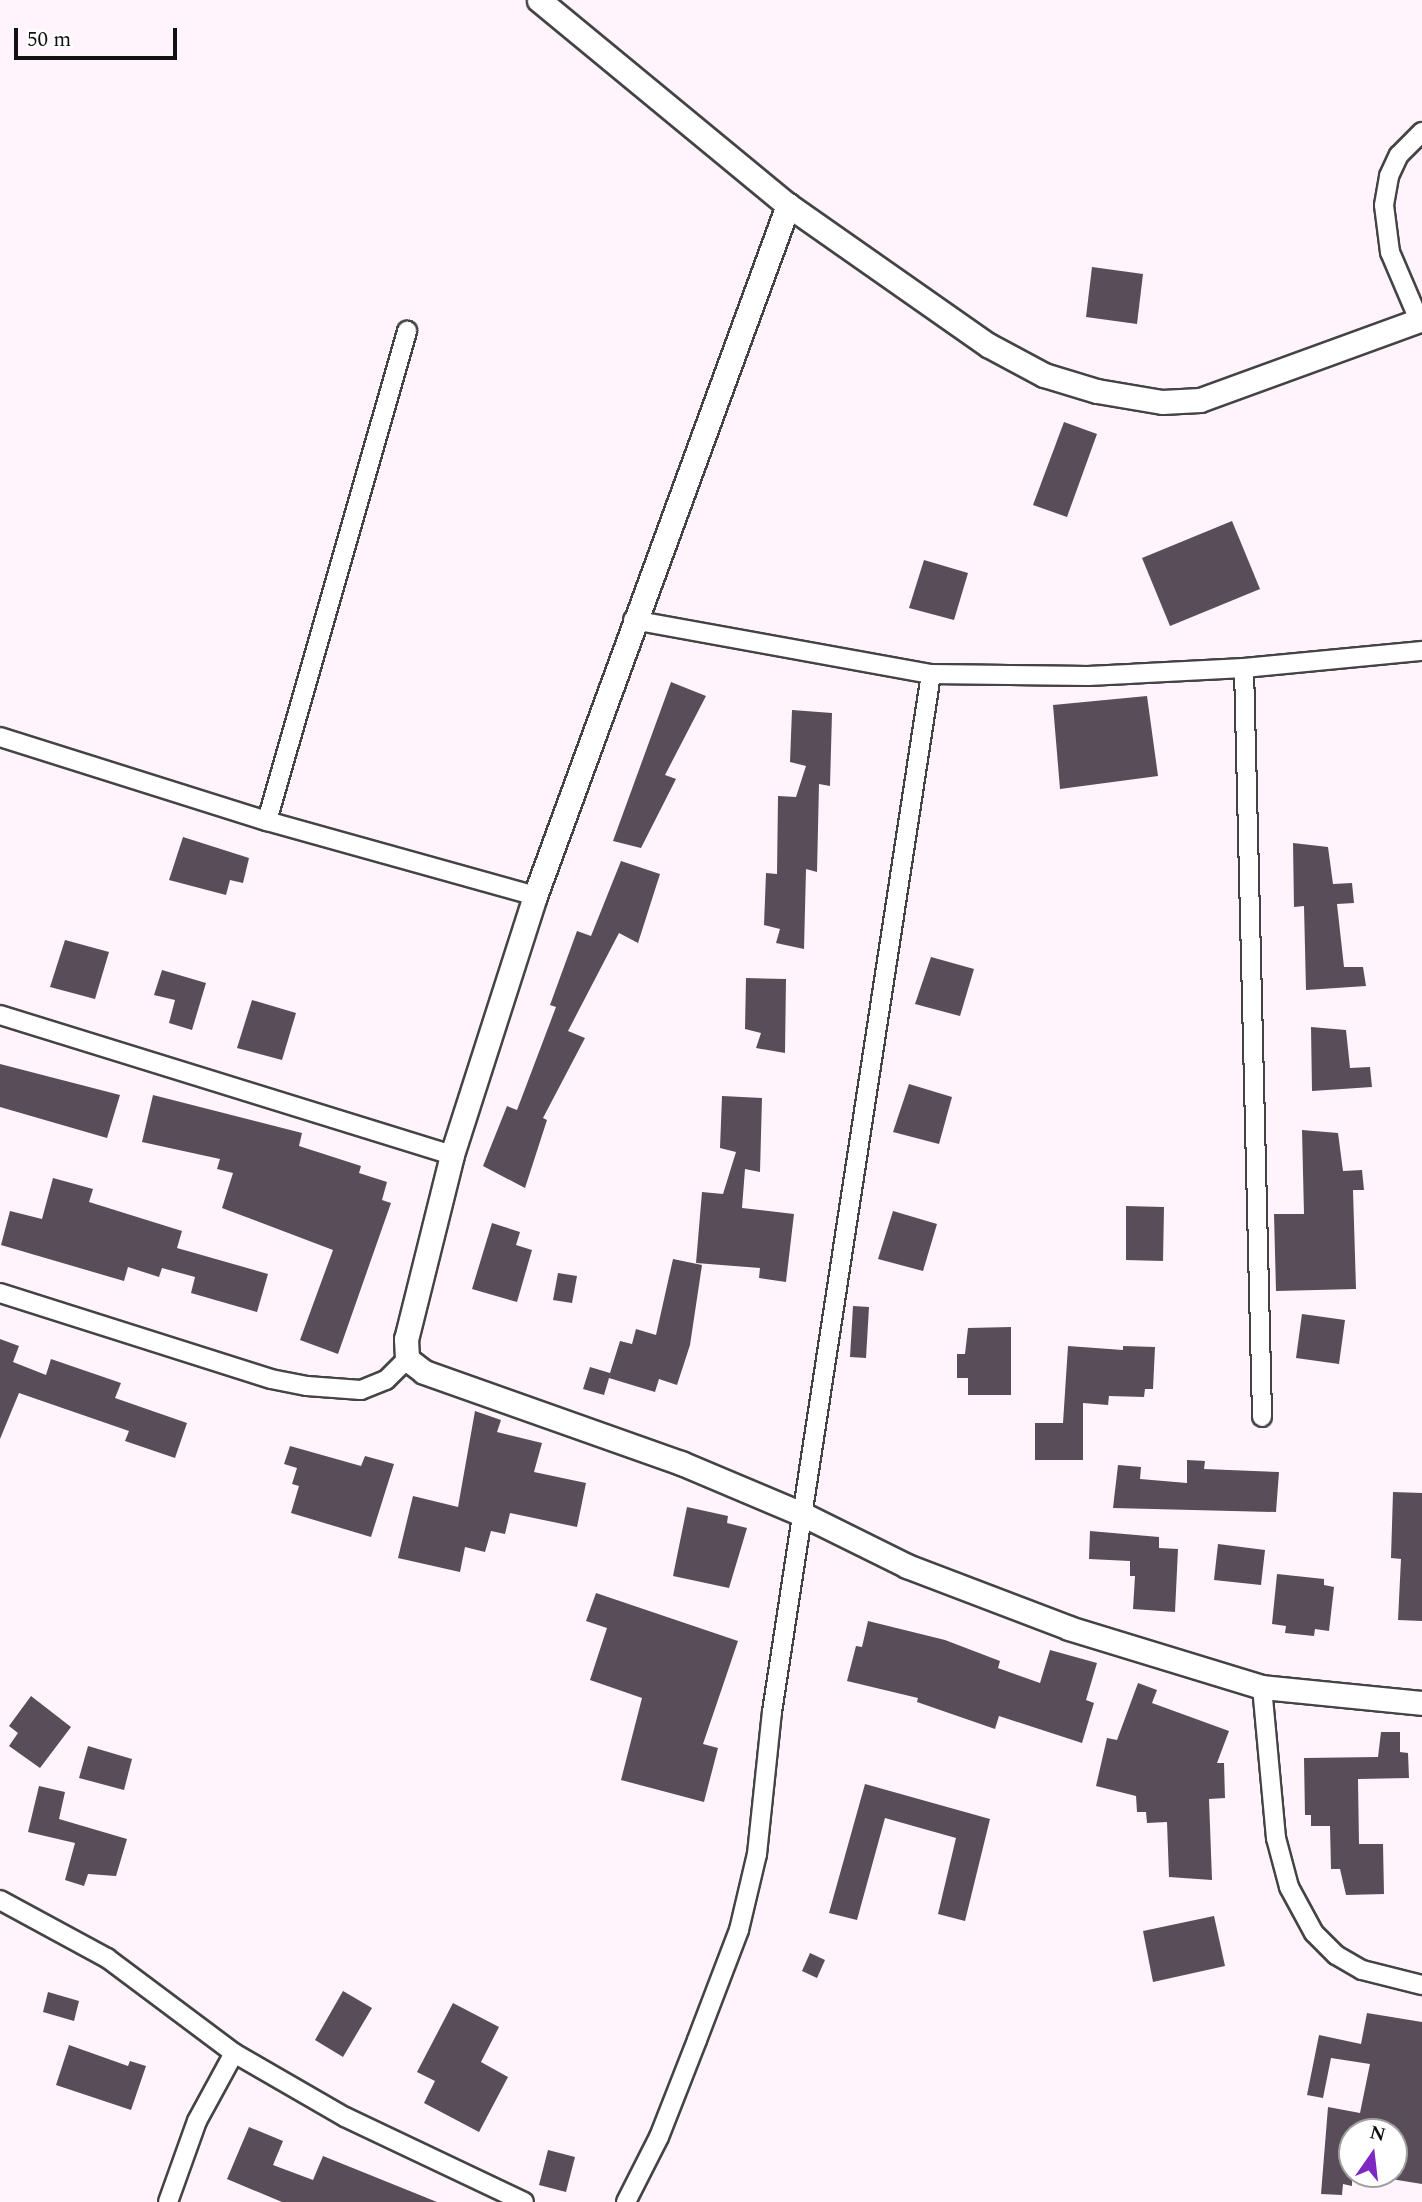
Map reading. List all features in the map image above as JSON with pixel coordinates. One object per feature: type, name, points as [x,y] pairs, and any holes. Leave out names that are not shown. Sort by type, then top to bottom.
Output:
[{"type":"street","points":[[539,0],[788,205],[988,345],[1044,375],[1097,391],[1162,402],[1200,400],[1420,319],[1390,252],[1384,205],[1388,176],[1399,155],[1422,132]]},
{"type":"street","points":[[0,1293],[271,1379],[307,1387],[361,1390],[386,1380],[407,1359],[406,1339],[452,1155],[535,896],[633,620],[788,205]]},
{"type":"street","points":[[267,821],[407,331]]},
{"type":"street","points":[[633,620],[931,674],[1088,676],[1244,668],[1422,651]]},
{"type":"street","points":[[1244,668],[1262,1417]]},
{"type":"street","points":[[626,2202],[659,2137],[739,1930],[757,1854],[772,1712],[931,674]]},
{"type":"street","points":[[0,737],[267,821],[535,896]]},
{"type":"street","points":[[0,1016],[452,1155]]},
{"type":"street","points":[[407,1359],[424,1371],[681,1463],[802,1514],[907,1566],[1069,1628],[1262,1688],[1422,1703]]},
{"type":"street","points":[[1262,1688],[1276,1839],[1289,1887],[1314,1933],[1336,1955],[1362,1970],[1422,1985]]},
{"type":"street","points":[[0,1900],[107,1958],[234,2053],[345,2116],[524,2202]]},
{"type":"street","points":[[168,2202],[197,2121],[234,2053]]},
{"type":"building","points":[[1092,267],[1143,274],[1137,324],[1086,317]]},
{"type":"building","points":[[1064,422],[1097,434],[1067,517],[1033,505]]},
{"type":"building","points":[[1232,521],[1260,589],[1170,626],[1142,558]]},
{"type":"building","points":[[924,560],[968,573],[954,620],[909,608]]},
{"type":"building","points":[[671,682],[706,696],[665,775],[676,779],[641,848],[613,841]]},
{"type":"building","points":[[1147,696],[1158,776],[1060,789],[1053,705]]},
{"type":"building","points":[[792,710],[832,713],[830,786],[819,784],[817,872],[806,869],[804,949],[776,943],[780,929],[764,925],[766,873],[777,874],[778,796],[796,797],[806,766],[790,762]]},
{"type":"building","points":[[183,837],[249,858],[243,883],[230,880],[226,895],[169,880]]},
{"type":"building","points":[[1293,843],[1328,847],[1333,884],[1352,883],[1354,903],[1337,904],[1344,967],[1363,967],[1366,986],[1306,990],[1304,906],[1294,907]]},
{"type":"building","points":[[621,861],[660,874],[638,943],[619,933],[568,1031],[585,1038],[543,1118],[547,1120],[525,1188],[483,1166],[507,1106],[517,1110],[556,1007],[550,1005],[577,931],[591,936]]},
{"type":"building","points":[[65,940],[109,952],[95,999],[50,987]]},
{"type":"building","points":[[931,957],[974,969],[960,1016],[915,1004]]},
{"type":"building","points":[[162,970],[206,983],[192,1030],[169,1023],[175,1000],[154,995]]},
{"type":"building","points":[[746,978],[786,979],[785,1053],[756,1048],[761,1033],[745,1029]]},
{"type":"building","points":[[252,1000],[296,1013],[282,1060],[237,1048]]},
{"type":"building","points":[[1311,1027],[1346,1030],[1350,1068],[1370,1067],[1372,1087],[1312,1091]]},
{"type":"building","points":[[0,1064],[120,1095],[107,1138],[0,1107]]},
{"type":"building","points":[[909,1084],[952,1097],[939,1144],[893,1132]]},
{"type":"building","points":[[153,1095],[302,1133],[299,1146],[361,1166],[359,1173],[387,1182],[382,1200],[391,1203],[338,1354],[300,1340],[333,1250],[222,1208],[233,1173],[217,1169],[220,1159],[142,1142]]},
{"type":"building","points":[[722,1096],[762,1098],[760,1172],[745,1169],[742,1208],[794,1214],[786,1282],[759,1278],[760,1268],[696,1263],[702,1192],[723,1194],[736,1152],[720,1148]]},
{"type":"building","points":[[1302,1130],[1338,1133],[1343,1171],[1362,1170],[1364,1190],[1353,1190],[1356,1289],[1276,1291],[1274,1214],[1304,1214]]},
{"type":"building","points":[[53,1178],[93,1189],[89,1202],[182,1231],[177,1248],[268,1274],[257,1312],[191,1293],[195,1277],[162,1268],[159,1277],[128,1267],[124,1281],[1,1245],[10,1211],[42,1219]]},
{"type":"building","points":[[1126,1206],[1164,1207],[1163,1261],[1126,1260]]},
{"type":"building","points":[[893,1211],[937,1224],[923,1271],[878,1259]]},
{"type":"building","points":[[492,1223],[520,1232],[516,1245],[532,1250],[517,1302],[472,1289]]},
{"type":"building","points":[[673,1259],[702,1265],[690,1345],[677,1385],[659,1379],[655,1392],[609,1378],[604,1395],[583,1389],[590,1367],[610,1373],[620,1341],[632,1344],[636,1329],[656,1335]]},
{"type":"building","points":[[558,1273],[577,1276],[572,1303],[553,1300]]},
{"type":"building","points":[[853,1306],[869,1307],[866,1358],[850,1357]]},
{"type":"building","points":[[1302,1314],[1345,1320],[1339,1364],[1296,1358]]},
{"type":"building","points":[[1011,1327],[1011,1395],[968,1395],[968,1378],[957,1378],[957,1354],[965,1354],[968,1328]]},
{"type":"building","points":[[0,1339],[19,1346],[13,1362],[46,1375],[51,1359],[121,1383],[115,1398],[187,1423],[175,1458],[125,1441],[129,1431],[19,1393],[0,1439]]},
{"type":"building","points":[[1068,1346],[1123,1350],[1123,1346],[1155,1347],[1153,1389],[1145,1389],[1144,1397],[1109,1396],[1108,1405],[1083,1403],[1083,1460],[1035,1460],[1035,1423],[1063,1423]]},
{"type":"building","points":[[475,1411],[501,1420],[497,1432],[542,1443],[534,1472],[586,1483],[577,1527],[510,1513],[505,1534],[491,1531],[485,1552],[465,1547],[460,1572],[398,1558],[413,1496],[458,1507]]},
{"type":"building","points":[[290,1446],[361,1466],[365,1456],[394,1464],[371,1537],[291,1513],[299,1486],[292,1484],[297,1468],[284,1464]]},
{"type":"building","points":[[1187,1460],[1205,1461],[1204,1469],[1279,1472],[1276,1512],[1113,1508],[1118,1465],[1141,1467],[1140,1479],[1187,1483]]},
{"type":"building","points":[[1393,1492],[1422,1493],[1422,1621],[1398,1620],[1401,1559],[1391,1558]]},
{"type":"building","points":[[687,1507],[728,1516],[727,1523],[747,1528],[729,1588],[673,1576]]},
{"type":"building","points":[[1090,1531],[1159,1537],[1159,1548],[1178,1549],[1175,1612],[1133,1609],[1135,1576],[1130,1576],[1130,1561],[1089,1559]]},
{"type":"building","points":[[1218,1544],[1265,1550],[1261,1585],[1214,1580]]},
{"type":"building","points":[[1277,1574],[1324,1579],[1324,1585],[1334,1587],[1329,1631],[1315,1629],[1314,1636],[1285,1633],[1286,1626],[1272,1624]]},
{"type":"building","points":[[596,1593],[738,1641],[703,1744],[718,1748],[704,1802],[621,1780],[642,1698],[590,1680],[607,1628],[586,1621]]},
{"type":"building","points":[[868,1621],[945,1640],[1000,1661],[998,1668],[1040,1683],[1050,1650],[1097,1663],[1086,1700],[1094,1703],[1082,1743],[999,1716],[995,1729],[917,1702],[918,1698],[847,1681],[856,1646],[862,1647]]},
{"type":"building","points":[[1138,1683],[1157,1690],[1152,1703],[1229,1731],[1217,1763],[1224,1763],[1225,1798],[1209,1799],[1212,1880],[1169,1877],[1167,1822],[1147,1823],[1146,1812],[1137,1812],[1136,1796],[1096,1786],[1107,1738],[1117,1740]]},
{"type":"building","points":[[31,1696],[71,1727],[40,1768],[9,1746],[18,1733],[9,1726]]},
{"type":"building","points":[[1381,1732],[1400,1732],[1400,1752],[1408,1753],[1409,1778],[1358,1779],[1359,1844],[1383,1844],[1384,1894],[1346,1895],[1340,1869],[1331,1869],[1330,1826],[1311,1826],[1311,1815],[1305,1815],[1304,1758],[1378,1757]]},
{"type":"building","points":[[88,1746],[132,1759],[124,1790],[79,1778]]},
{"type":"building","points":[[865,1784],[990,1819],[965,1921],[938,1914],[956,1838],[885,1818],[857,1920],[829,1913]]},
{"type":"building","points":[[39,1786],[65,1792],[59,1819],[127,1839],[116,1876],[88,1874],[84,1886],[65,1880],[75,1843],[28,1832]]},
{"type":"building","points":[[1214,1916],[1225,1966],[1153,1982],[1143,1931]]},
{"type":"building","points":[[810,1953],[825,1960],[817,1978],[802,1971]]},
{"type":"building","points":[[343,1991],[372,2008],[343,2057],[315,2040]]},
{"type":"building","points":[[48,1992],[79,2001],[74,2021],[43,2012]]},
{"type":"building","points":[[453,2003],[499,2027],[481,2062],[508,2077],[479,2132],[424,2103],[435,2081],[417,2072]]},
{"type":"building","points":[[1367,2013],[1422,2022],[1422,2184],[1408,2182],[1408,2118],[1338,2118],[1338,2188],[1343,2188],[1342,2195],[1321,2194],[1328,2107],[1360,2113],[1370,2064],[1331,2058],[1323,2098],[1307,2095],[1319,2035],[1361,2044]]},
{"type":"building","points":[[69,2045],[128,2066],[130,2061],[146,2066],[131,2110],[56,2085]]},
{"type":"building","points":[[249,2127],[283,2141],[273,2165],[313,2180],[323,2156],[437,2202],[282,2202],[227,2179]]},
{"type":"building","points":[[548,2150],[575,2157],[566,2192],[539,2185]]}]
